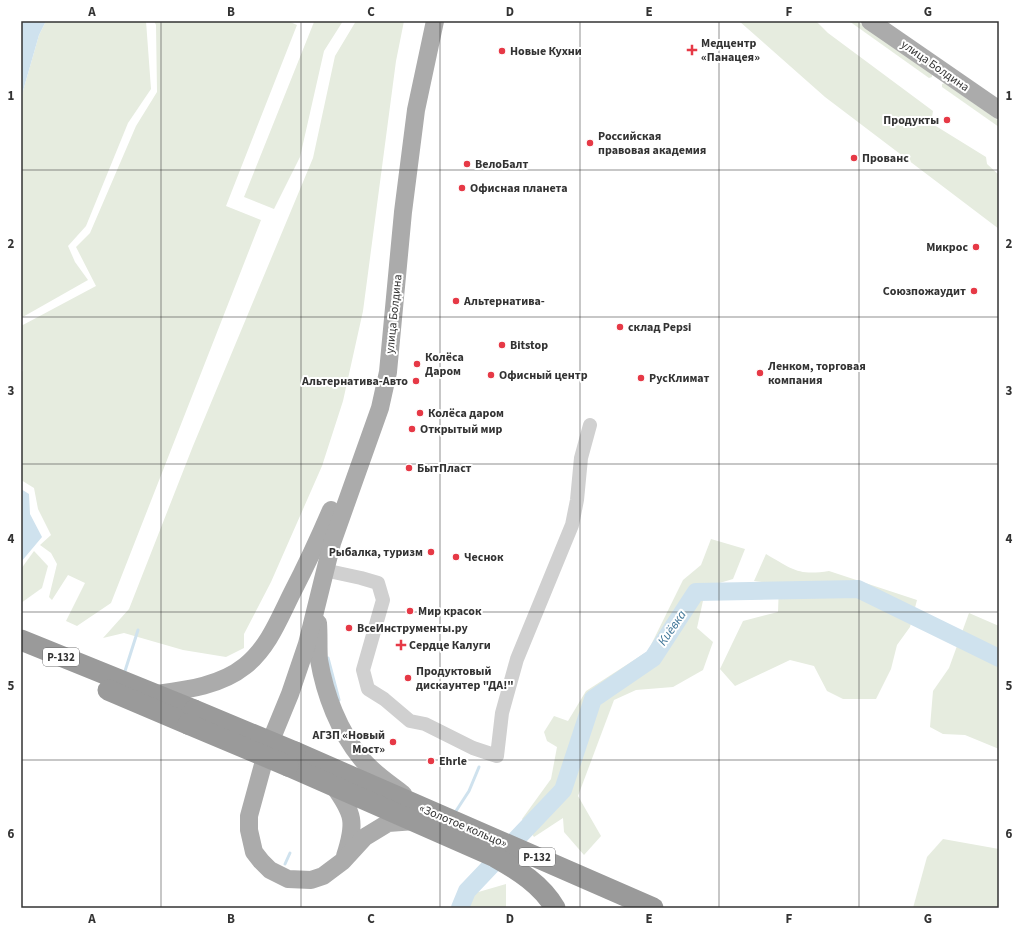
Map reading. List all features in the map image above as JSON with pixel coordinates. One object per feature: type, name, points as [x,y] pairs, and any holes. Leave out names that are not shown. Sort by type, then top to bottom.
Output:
[{"type":"highway","name":"Р-132","points":[[21,640],[99,680],[156,694],[191,717]]},
{"type":"highway","name":"Р-132","points":[[21,654],[99,680],[191,717],[292,759],[333,785],[417,814]]},
{"type":"highway","name":"«Золотое кольцо»","points":[[292,759],[417,814],[654,908]]},
{"type":"highway","name":"«Золотое кольцо»","points":[[417,814],[522,872],[551,901],[555,908]]},
{"type":"main road","name":"улица Болдина","points":[[317,600],[332,542],[365,446],[380,408],[388,372],[403,212],[416,110],[435,21]]},
{"type":"main road","name":"улица Болдина","points":[[870,21],[999,110]]},
{"type":"main road","points":[[156,694],[184,691],[211,684],[244,667],[256,656],[271,635],[317,544],[346,474],[365,446]]},
{"type":"main road","points":[[317,600],[319,659],[324,685],[335,714],[361,759],[417,814],[388,823],[365,837],[343,861],[323,876],[311,880],[288,879],[270,870],[261,862],[254,852],[249,830],[249,816],[267,750],[290,694],[307,644],[317,600]]},
{"type":"main road","points":[[333,785],[346,802],[353,821],[351,837],[343,861]]},
{"type":"street","points":[[324,570],[378,583],[383,600],[363,670],[368,689],[384,699],[410,721],[425,724],[474,748],[497,756],[502,713],[517,660],[572,525],[577,500],[581,458],[590,425]]},
{"type":"shaded area","points":[[46,21],[146,21],[151,89],[128,123],[86,226],[68,246],[75,262],[88,280],[21,318],[21,98],[39,35]]},
{"type":"shaded area","points":[[154,21],[288,21],[297,25],[226,206],[261,220],[111,603],[77,626],[66,621],[85,583],[68,575],[52,600],[49,597],[57,564],[51,553],[40,545],[51,535],[38,509],[34,488],[21,480],[21,372],[23,371],[21,326],[96,286],[76,247],[90,233],[136,126],[157,92],[156,25]]},
{"type":"shaded area","points":[[312,21],[343,21],[324,51],[300,157],[274,209],[244,197],[314,22]]},
{"type":"shaded area","points":[[356,21],[404,21],[396,61],[363,311],[343,401],[322,466],[271,582],[244,634],[244,648],[226,657],[183,650],[124,633],[103,638],[129,609],[193,446],[313,158],[335,56]]},
{"type":"shaded area","points":[[739,21],[816,21],[828,33],[933,111],[931,123],[986,157],[987,164],[999,175],[999,229],[825,97]]},
{"type":"shaded area","points":[[849,21],[857,21],[932,74],[932,77],[929,78]]},
{"type":"shaded area","points":[[945,83],[999,121],[999,127],[942,87],[942,84]]},
{"type":"shaded area","points":[[711,539],[745,549],[733,579],[706,587],[697,628],[713,642],[703,670],[673,687],[636,690],[614,700],[578,796],[601,836],[584,855],[564,832],[563,818],[534,837],[522,819],[551,779],[557,747],[547,741],[544,732],[554,716],[568,721],[586,691],[648,651],[683,580],[701,565]]},
{"type":"shaded area","points":[[34,551],[48,566],[42,588],[21,603],[21,569]]},
{"type":"shaded area","points":[[766,554],[782,564],[802,572],[810,573],[829,571],[917,600],[910,627],[897,645],[891,669],[876,699],[843,699],[827,691],[814,666],[790,660],[735,686],[720,669],[743,621],[778,612],[779,584],[754,581]]},
{"type":"shaded area","points":[[969,613],[999,626],[999,749],[965,735],[943,734],[930,727],[933,691],[949,668]]},
{"type":"shaded area","points":[[943,839],[999,849],[999,908],[913,908],[927,857]]},
{"type":"shaded area","points":[[506,884],[506,908],[468,908],[475,893]]},
{"type":"water","points":[[21,21],[46,21],[39,35],[21,98]]},
{"type":"water","points":[[21,489],[29,494],[30,514],[42,537],[21,562]]},
{"type":"waterway","name":"Киёвка","points":[[460,908],[467,891],[563,790],[593,699],[653,658],[696,592],[858,589],[999,658]]},
{"type":"waterway","points":[[125,671],[138,630]]},
{"type":"waterway","points":[[328,658],[339,700]]},
{"type":"waterway","points":[[456,811],[469,791],[479,767]]},
{"type":"waterway","points":[[285,864],[290,853]]},
{"type":"place","name":"Медцентр «Панацея»","points":[[692,50]]},
{"type":"place","name":"Новые Кухни","points":[[502,51]]},
{"type":"place","name":"Продукты","points":[[947,120]]},
{"type":"place","name":"Российская правовая академия","points":[[590,143]]},
{"type":"place","name":"Прованс","points":[[854,158]]},
{"type":"place","name":"ВелоБалт","points":[[467,164]]},
{"type":"place","name":"Офисная планета","points":[[462,188]]},
{"type":"place","name":"Микрос","points":[[976,247]]},
{"type":"place","name":"Союзпожаудит","points":[[974,291]]},
{"type":"place","name":"Альтернатива-","points":[[456,301]]},
{"type":"place","name":"склад Pepsi","points":[[620,327]]},
{"type":"place","name":"Bitstop","points":[[502,345]]},
{"type":"place","name":"Колёса Даром","points":[[417,364]]},
{"type":"place","name":"Ленком, торговая компания","points":[[760,373]]},
{"type":"place","name":"Офисный центр","points":[[491,375]]},
{"type":"place","name":"РусКлимат","points":[[641,378]]},
{"type":"place","name":"Альтернатива-Авто","points":[[416,381]]},
{"type":"place","name":"Колёса даром","points":[[420,413]]},
{"type":"place","name":"Открытый мир","points":[[412,429]]},
{"type":"place","name":"БытПласт","points":[[409,468]]},
{"type":"place","name":"Рыбалка, туризм","points":[[431,552]]},
{"type":"place","name":"Чеснок","points":[[456,557]]},
{"type":"place","name":"Мир красок","points":[[410,611]]},
{"type":"place","name":"ВсеИнструменты.ру","points":[[349,628]]},
{"type":"place","name":"Сердце Калуги","points":[[401,645]]},
{"type":"place","name":"Продуктовый дискаунтер \"ДА!\"","points":[[408,678]]},
{"type":"place","name":"АГЗП «Новый Мост»","points":[[393,742]]},
{"type":"place","name":"Ehrle","points":[[431,761]]}]
